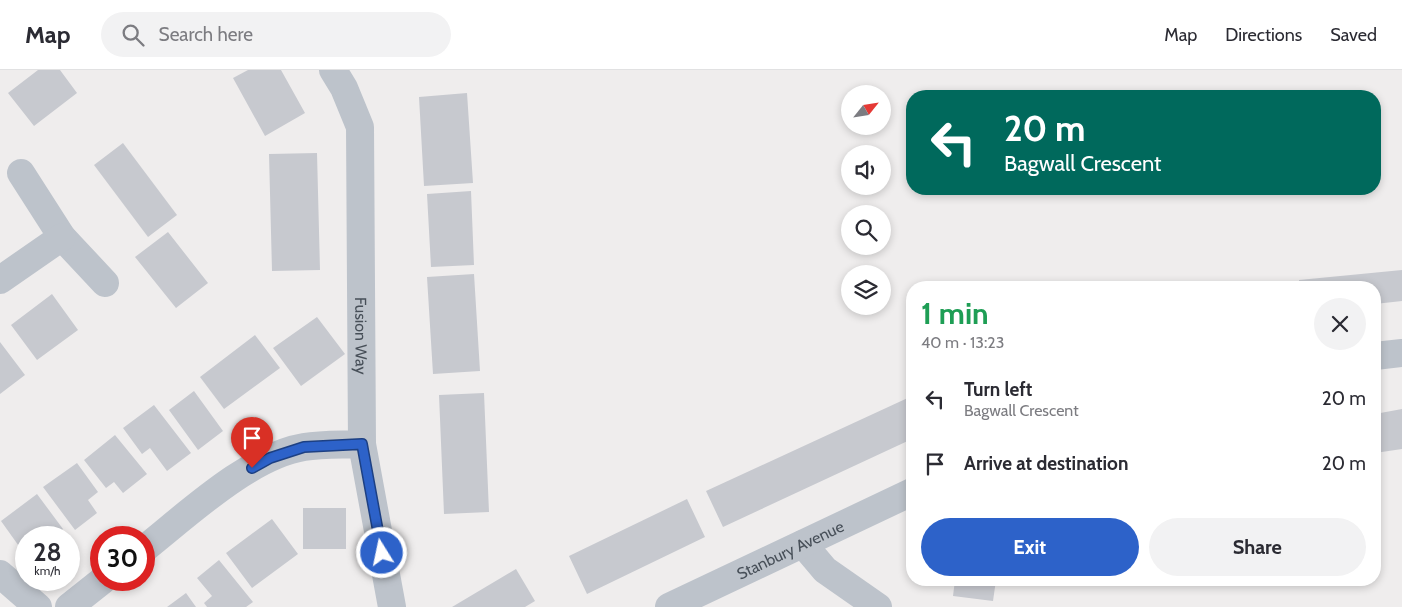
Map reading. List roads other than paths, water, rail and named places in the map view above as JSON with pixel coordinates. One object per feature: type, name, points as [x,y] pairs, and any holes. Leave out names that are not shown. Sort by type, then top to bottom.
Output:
[{"type":"street","name":"Fusion Way","points":[[333,70],[344,88],[360,127],[362,444],[392,607]]},
{"type":"street","points":[[21,173],[62,238],[105,284]]},
{"type":"street","points":[[0,280],[62,238]]},
{"type":"street","points":[[1381,355],[1402,353]]},
{"type":"street","points":[[155,540],[235,477],[270,458],[304,447],[362,444]]},
{"type":"street","name":"Stanbury Avenue","points":[[669,607],[906,495]]},
{"type":"street","points":[[803,544],[826,570],[878,607]]},
{"type":"street","points":[[0,574],[38,607]]},
{"type":"street","points":[[69,607],[90,590]]}]
